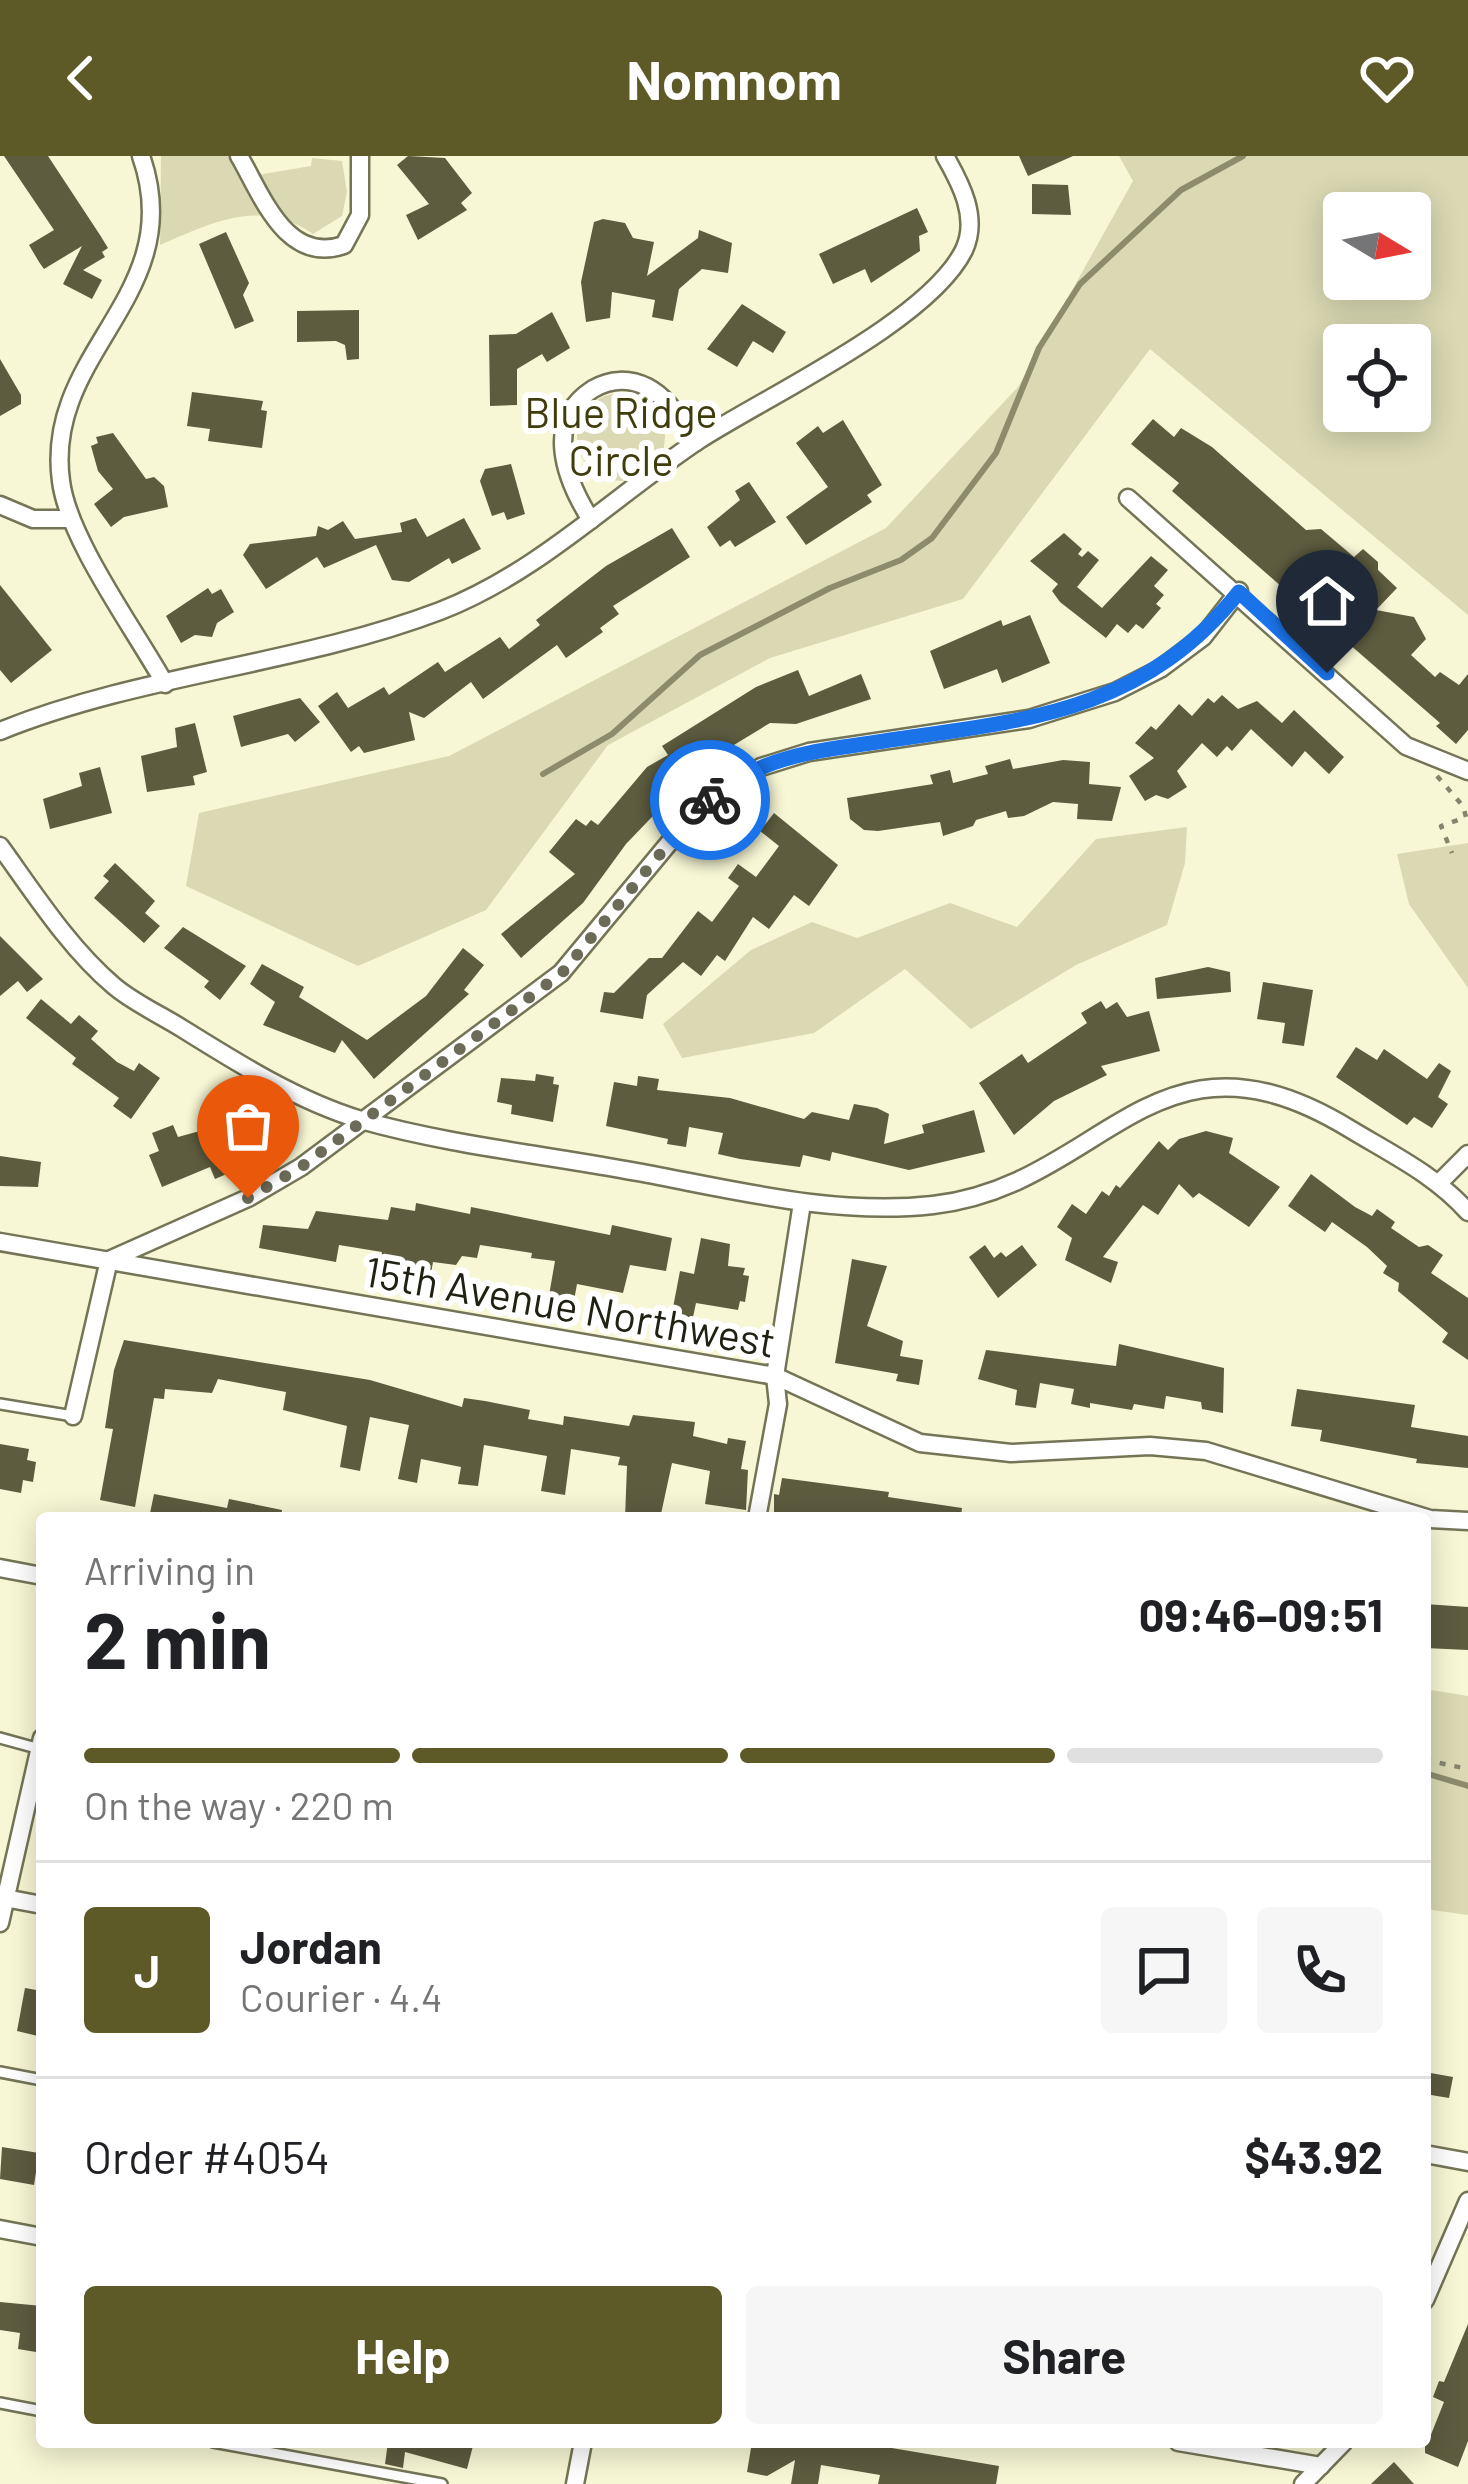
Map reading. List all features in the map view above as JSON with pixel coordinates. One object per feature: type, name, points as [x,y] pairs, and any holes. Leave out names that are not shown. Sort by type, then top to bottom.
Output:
[{"type":"street","points":[[141,156],[149,207],[143,264],[128,302],[73,387],[60,428],[61,484],[70,519],[165,684]]},
{"type":"street","points":[[239,156],[291,237],[326,249],[344,245],[356,229],[360,156]]},
{"type":"street","points":[[0,731],[362,636],[444,609],[524,569],[696,442],[899,317],[946,276],[965,248],[970,216],[945,156]]},
{"type":"street","points":[[591,520],[576,495],[562,444],[565,417],[578,400],[599,385],[622,380],[648,387],[669,404],[696,442]]},
{"type":"street","points":[[1128,498],[1239,592],[1406,746],[1468,771]]},
{"type":"street","points":[[0,505],[33,519],[70,519]]},
{"type":"street","points":[[73,1417],[109,1260],[248,1198],[301,1167],[562,973],[698,808],[761,767],[809,752],[1029,718],[1115,692],[1160,669],[1203,637],[1239,592]]},
{"type":"street","points":[[0,845],[51,916],[114,986],[255,1074],[360,1119],[802,1203],[905,1208],[969,1198],[1040,1168],[1161,1099],[1235,1086],[1279,1093],[1313,1106],[1441,1181],[1468,1211]]},
{"type":"street","points":[[1441,1181],[1468,1154]]},
{"type":"street","points":[[758,1512],[778,1404],[775,1376],[802,1203]]},
{"type":"street","name":"15th Avenue Northwest","points":[[0,1242],[775,1376],[920,1443],[1011,1453],[1150,1446],[1206,1450],[1407,1512]]},
{"type":"street","name":"15th Avenue Northwest","points":[[1431,1519],[1468,1521]]},
{"type":"street","points":[[0,1568],[36,1575]]},
{"type":"street","points":[[0,1923],[36,1764]]},
{"type":"street","points":[[2,1898],[36,1904]]},
{"type":"street","points":[[1431,2155],[1468,2162]]},
{"type":"street","points":[[1431,2286],[1468,2201]]},
{"type":"street","points":[[0,2230],[36,2236]]},
{"type":"street","points":[[575,2484],[582,2448]]},
{"type":"street","points":[[1214,2448],[1321,2466]]},
{"type":"street","points":[[1303,2484],[1338,2448]]},
{"type":"lane","points":[[0,1404],[73,1417]]},
{"type":"lane","points":[[0,1738],[36,1743]]},
{"type":"lane","points":[[0,2072],[36,2079]]},
{"type":"lane","points":[[0,2403],[36,2410]]},
{"type":"lane","points":[[246,2448],[442,2484]]},
{"type":"path","points":[[1442,761],[1436,780],[1463,806],[1466,817],[1442,826],[1452,853]]},
{"type":"path","points":[[1431,1761],[1468,1769]]},
{"type":"green space","points":[[161,156],[228,156],[251,176],[311,166],[312,158],[342,161],[347,192],[342,216],[313,234],[274,217],[237,217],[160,245]]},
{"type":"green space","points":[[1119,156],[1468,156],[1468,615],[1150,349],[963,599],[770,658],[608,745],[486,910],[358,966],[186,886],[199,813],[449,756],[886,528],[1018,387],[1133,181]]},
{"type":"green space","name":"Blue Ridge Circle","points":[[621,393],[638,396],[652,406],[662,420],[662,454],[652,468],[638,478],[621,481],[604,478],[590,468],[580,454],[577,437],[580,420],[590,406],[604,396]]},
{"type":"green space","points":[[1187,827],[1185,863],[1167,925],[1076,965],[971,1029],[905,969],[814,1033],[682,1058],[663,1024],[751,950],[812,922],[857,938],[950,903],[1017,927],[1096,839]]},
{"type":"green space","points":[[1468,843],[1468,988],[1409,904],[1397,854]]},
{"type":"green space","points":[[1431,1690],[1468,1696],[1468,1915],[1431,1910]]},
{"type":"building","points":[[4,156],[48,156],[108,248],[102,252],[105,257],[83,270],[102,280],[92,299],[63,284],[82,246],[44,269],[39,262],[29,245],[54,230]]},
{"type":"building","points":[[408,156],[445,158],[472,193],[461,203],[467,210],[418,240],[406,215],[429,204],[397,165]]},
{"type":"building","points":[[1019,156],[1073,156],[1028,176]]},
{"type":"building","points":[[1032,184],[1068,185],[1071,215],[1032,214]]},
{"type":"building","points":[[917,208],[928,232],[919,236],[920,251],[871,283],[865,269],[833,284],[819,254]]},
{"type":"building","points":[[594,222],[625,223],[633,238],[654,242],[647,276],[698,238],[699,230],[732,243],[728,273],[702,269],[679,289],[673,321],[652,317],[655,300],[612,292],[610,318],[586,322],[581,282]]},
{"type":"building","points":[[226,232],[249,283],[243,295],[254,321],[235,329],[199,244]]},
{"type":"building","points":[[742,304],[786,332],[773,353],[753,341],[737,367],[707,349]]},
{"type":"building","points":[[359,310],[359,359],[347,360],[345,345],[336,341],[297,342],[297,311]]},
{"type":"building","points":[[552,312],[570,348],[547,362],[542,354],[517,369],[517,405],[490,406],[489,335],[516,334]]},
{"type":"building","points":[[0,359],[21,395],[21,404],[0,416]]},
{"type":"building","points":[[192,392],[263,401],[261,410],[267,411],[262,448],[208,441],[210,429],[187,426]]},
{"type":"building","points":[[1153,419],[1174,437],[1181,428],[1212,447],[1306,530],[1321,529],[1354,557],[1363,549],[1378,562],[1378,570],[1397,588],[1376,610],[1414,617],[1426,639],[1411,655],[1435,677],[1440,672],[1459,685],[1468,674],[1468,730],[1456,744],[1436,726],[1440,723],[1326,624],[1350,597],[1314,565],[1289,593],[1172,491],[1179,483],[1131,444]]},
{"type":"building","points":[[843,420],[882,485],[867,495],[872,502],[806,545],[786,517],[828,487],[796,443],[818,426],[823,433]]},
{"type":"building","points":[[113,433],[146,479],[154,477],[164,486],[168,507],[124,517],[111,527],[94,504],[113,489],[98,471],[91,446],[98,443],[96,437]]},
{"type":"building","points":[[511,464],[525,514],[507,520],[504,512],[492,516],[480,481],[485,469]]},
{"type":"building","points":[[749,482],[776,522],[735,547],[730,540],[720,547],[707,527],[740,500],[735,491]]},
{"type":"building","points":[[416,518],[427,537],[464,518],[481,549],[452,564],[449,558],[409,582],[392,580],[376,545],[324,568],[317,557],[266,589],[243,555],[250,544],[316,536],[318,526],[328,530],[343,521],[355,539],[402,532],[400,523]]},
{"type":"building","points":[[672,528],[690,557],[613,606],[619,614],[600,628],[603,632],[566,658],[557,645],[483,699],[471,682],[424,718],[409,712],[415,740],[364,753],[359,746],[351,752],[318,706],[337,692],[348,708],[384,687],[389,695],[438,662],[445,672],[500,637],[509,649],[540,625],[536,620],[606,566]]},
{"type":"building","points":[[1064,533],[1082,549],[1078,554],[1082,557],[1088,551],[1099,560],[1077,587],[1102,608],[1151,556],[1168,570],[1154,586],[1164,595],[1156,604],[1161,608],[1143,629],[1136,624],[1128,633],[1117,624],[1106,638],[1060,602],[1052,591],[1058,584],[1030,561]]},
{"type":"building","points":[[0,585],[52,650],[11,683],[0,670]]},
{"type":"building","points":[[208,588],[212,594],[221,589],[234,612],[217,623],[212,637],[195,635],[181,643],[166,616]]},
{"type":"building","points":[[1030,615],[1050,663],[1002,683],[997,669],[944,689],[930,651],[1001,620],[1003,626]]},
{"type":"building","points":[[798,670],[809,696],[861,674],[871,699],[796,724],[770,723],[663,788],[672,796],[626,844],[583,903],[521,958],[501,934],[575,874],[549,852],[576,819],[586,826],[591,820],[598,825],[647,767],[668,755],[662,746],[756,687]]},
{"type":"building","points":[[1222,695],[1238,709],[1257,701],[1282,723],[1294,710],[1344,757],[1329,774],[1305,751],[1292,767],[1251,729],[1232,751],[1227,746],[1217,757],[1202,743],[1177,771],[1187,787],[1168,799],[1156,795],[1145,801],[1129,776],[1154,758],[1135,743],[1151,726],[1156,730],[1179,704],[1192,716],[1208,698],[1214,703]]},
{"type":"building","points":[[300,698],[320,722],[295,742],[288,734],[241,747],[233,716]]},
{"type":"building","points":[[195,723],[207,772],[193,776],[195,785],[147,792],[141,756],[177,747],[175,728]]},
{"type":"building","points":[[1010,759],[1013,769],[1063,760],[1090,762],[1089,784],[1121,787],[1112,821],[1077,819],[1078,804],[1053,802],[1024,816],[1008,818],[1006,811],[976,820],[973,826],[943,836],[940,822],[878,831],[864,830],[850,819],[847,798],[933,784],[930,775],[950,770],[953,783],[988,774],[985,766]]},
{"type":"building","points":[[100,767],[112,813],[50,829],[43,799],[82,786],[79,773]]},
{"type":"building","points":[[774,813],[838,865],[809,906],[794,895],[769,929],[753,917],[725,961],[717,955],[701,976],[683,962],[647,995],[643,1019],[600,1012],[604,992],[614,993],[649,958],[662,958],[698,911],[712,922],[739,886],[728,878],[738,864],[756,877],[779,846],[760,831]]},
{"type":"building","points":[[115,863],[155,901],[145,913],[160,926],[144,943],[94,898],[109,881],[103,876]]},
{"type":"building","points":[[183,927],[246,966],[220,1000],[204,987],[209,981],[164,948]]},
{"type":"building","points":[[0,936],[43,979],[27,992],[18,981],[0,996]]},
{"type":"building","points":[[463,948],[484,965],[464,990],[469,994],[374,1079],[342,1040],[335,1053],[263,1025],[275,1002],[250,984],[262,964],[304,987],[299,997],[367,1040],[426,996]]},
{"type":"building","points":[[1208,967],[1230,972],[1231,992],[1157,999],[1155,978]]},
{"type":"building","points":[[1263,982],[1313,990],[1304,1046],[1282,1043],[1285,1023],[1257,1019]]},
{"type":"building","points":[[41,999],[71,1024],[79,1015],[98,1031],[91,1039],[117,1062],[134,1071],[139,1063],[160,1078],[131,1119],[113,1106],[119,1098],[72,1064],[76,1058],[26,1018]]},
{"type":"building","points":[[1101,1001],[1106,1009],[1117,1002],[1127,1017],[1149,1011],[1160,1051],[1101,1066],[1107,1075],[1054,1101],[1014,1135],[979,1083],[1022,1054],[1028,1063],[1087,1023],[1081,1013]]},
{"type":"building","points":[[1356,1047],[1377,1060],[1384,1049],[1427,1079],[1439,1063],[1451,1071],[1438,1097],[1448,1104],[1432,1128],[1414,1117],[1407,1125],[1336,1077]]},
{"type":"building","points":[[536,1074],[554,1077],[553,1084],[559,1085],[553,1122],[511,1114],[512,1105],[497,1102],[501,1078],[535,1081]]},
{"type":"building","points":[[638,1076],[659,1079],[657,1090],[730,1098],[804,1119],[812,1112],[849,1120],[854,1104],[877,1108],[889,1114],[884,1144],[924,1133],[922,1125],[974,1110],[985,1152],[909,1170],[832,1152],[830,1161],[803,1155],[800,1167],[740,1159],[718,1154],[723,1133],[689,1127],[686,1147],[667,1144],[668,1139],[606,1126],[614,1082],[637,1086]]},
{"type":"building","points":[[225,1124],[243,1167],[215,1179],[210,1167],[162,1187],[149,1155],[159,1151],[152,1133],[173,1125],[178,1137]]},
{"type":"building","points":[[1206,1131],[1233,1138],[1229,1153],[1280,1187],[1249,1227],[1199,1193],[1193,1198],[1179,1184],[1158,1215],[1143,1205],[1103,1257],[1118,1262],[1111,1283],[1065,1260],[1072,1238],[1057,1227],[1072,1204],[1086,1214],[1102,1191],[1109,1196],[1116,1185],[1120,1188],[1159,1141],[1168,1150],[1179,1139]]},
{"type":"building","points":[[0,1156],[41,1162],[38,1187],[0,1186]]},
{"type":"building","points":[[1311,1174],[1355,1207],[1372,1216],[1377,1209],[1395,1222],[1391,1228],[1419,1247],[1428,1245],[1443,1255],[1431,1273],[1468,1298],[1468,1360],[1442,1342],[1448,1333],[1398,1291],[1399,1283],[1383,1273],[1387,1266],[1367,1247],[1332,1222],[1325,1232],[1288,1206]]},
{"type":"building","points":[[416,1203],[470,1214],[471,1207],[610,1235],[612,1225],[672,1238],[666,1271],[630,1265],[623,1293],[577,1284],[573,1306],[548,1301],[555,1261],[531,1258],[532,1253],[480,1245],[477,1258],[462,1256],[456,1265],[433,1262],[430,1279],[378,1270],[382,1252],[339,1245],[336,1262],[259,1248],[263,1225],[308,1229],[316,1211],[388,1220],[391,1207],[415,1211]]},
{"type":"building","points":[[701,1238],[730,1244],[728,1266],[745,1268],[743,1275],[749,1276],[745,1302],[740,1301],[738,1310],[696,1303],[692,1322],[671,1318],[680,1271],[694,1274]]},
{"type":"building","points":[[985,1245],[994,1258],[1001,1252],[1006,1257],[1022,1245],[1037,1265],[998,1298],[969,1257]]},
{"type":"building","points":[[852,1259],[887,1266],[867,1326],[903,1341],[900,1356],[923,1360],[919,1385],[896,1381],[898,1374],[835,1363]]},
{"type":"building","points":[[124,1340],[370,1380],[462,1407],[464,1398],[485,1401],[530,1410],[528,1419],[563,1425],[564,1416],[629,1426],[633,1415],[695,1422],[693,1436],[727,1444],[728,1438],[746,1441],[741,1469],[748,1470],[746,1510],[705,1504],[710,1471],[672,1463],[661,1512],[625,1512],[627,1466],[618,1465],[620,1457],[571,1449],[565,1495],[541,1491],[547,1456],[484,1445],[478,1486],[458,1484],[461,1467],[421,1459],[417,1483],[398,1479],[409,1425],[370,1417],[360,1471],[340,1467],[347,1426],[283,1410],[286,1392],[218,1379],[212,1393],[165,1389],[164,1399],[154,1398],[135,1507],[100,1500],[113,1429],[105,1428]]},
{"type":"building","points":[[1119,1344],[1224,1368],[1223,1413],[1202,1409],[1201,1402],[1166,1396],[1164,1409],[1090,1403],[1090,1408],[1071,1404],[1074,1389],[1040,1383],[1036,1408],[1015,1405],[1017,1390],[978,1379],[986,1350],[1116,1366]]},
{"type":"building","points":[[1297,1389],[1415,1405],[1411,1427],[1468,1436],[1468,1468],[1416,1463],[1417,1459],[1320,1441],[1322,1430],[1291,1426]]},
{"type":"building","points":[[0,1444],[29,1449],[27,1460],[36,1462],[33,1482],[23,1480],[21,1493],[0,1489]]},
{"type":"building","points":[[782,1478],[889,1492],[888,1497],[962,1508],[962,1512],[774,1512],[774,1494],[779,1495]]},
{"type":"building","points":[[154,1494],[227,1508],[229,1499],[282,1510],[282,1512],[150,1512]]},
{"type":"building","points":[[1431,1604],[1468,1607],[1468,1650],[1431,1648]]},
{"type":"building","points":[[25,1988],[36,1990],[36,2036],[17,2031]]},
{"type":"building","points":[[1431,2073],[1453,2077],[1449,2098],[1431,2095]]},
{"type":"building","points":[[2,2147],[36,2153],[34,2185],[0,2179]]},
{"type":"building","points":[[0,2302],[36,2305],[36,2352],[18,2349],[20,2333],[0,2330]]},
{"type":"building","points":[[1468,2324],[1468,2441],[1458,2467],[1425,2453],[1425,2448],[1431,2448],[1431,2434],[1444,2402],[1433,2397],[1439,2381],[1444,2382]]},
{"type":"building","points":[[387,2448],[472,2448],[467,2469],[405,2452],[403,2468],[385,2464]]},
{"type":"building","points":[[751,2448],[892,2448],[999,2466],[996,2484],[878,2484],[880,2475],[821,2465],[818,2484],[791,2484],[795,2460],[767,2476],[747,2472]]},
{"type":"building","points":[[1394,2462],[1414,2484],[1371,2484]]},
{"type":"waterway","points":[[543,774],[612,734],[700,655],[830,588],[901,560],[932,538],[996,453],[1039,348],[1080,284],[1181,190],[1243,156]]},
{"type":"waterway","points":[[1431,1775],[1468,1786]]},
{"type":"way so far","points":[[248,1198],[301,1167],[562,973],[698,808],[710,800]]},
{"type":"route","points":[[710,800],[761,767],[809,752],[1029,718],[1115,692],[1160,669],[1203,637],[1239,592],[1327,673]]}]
